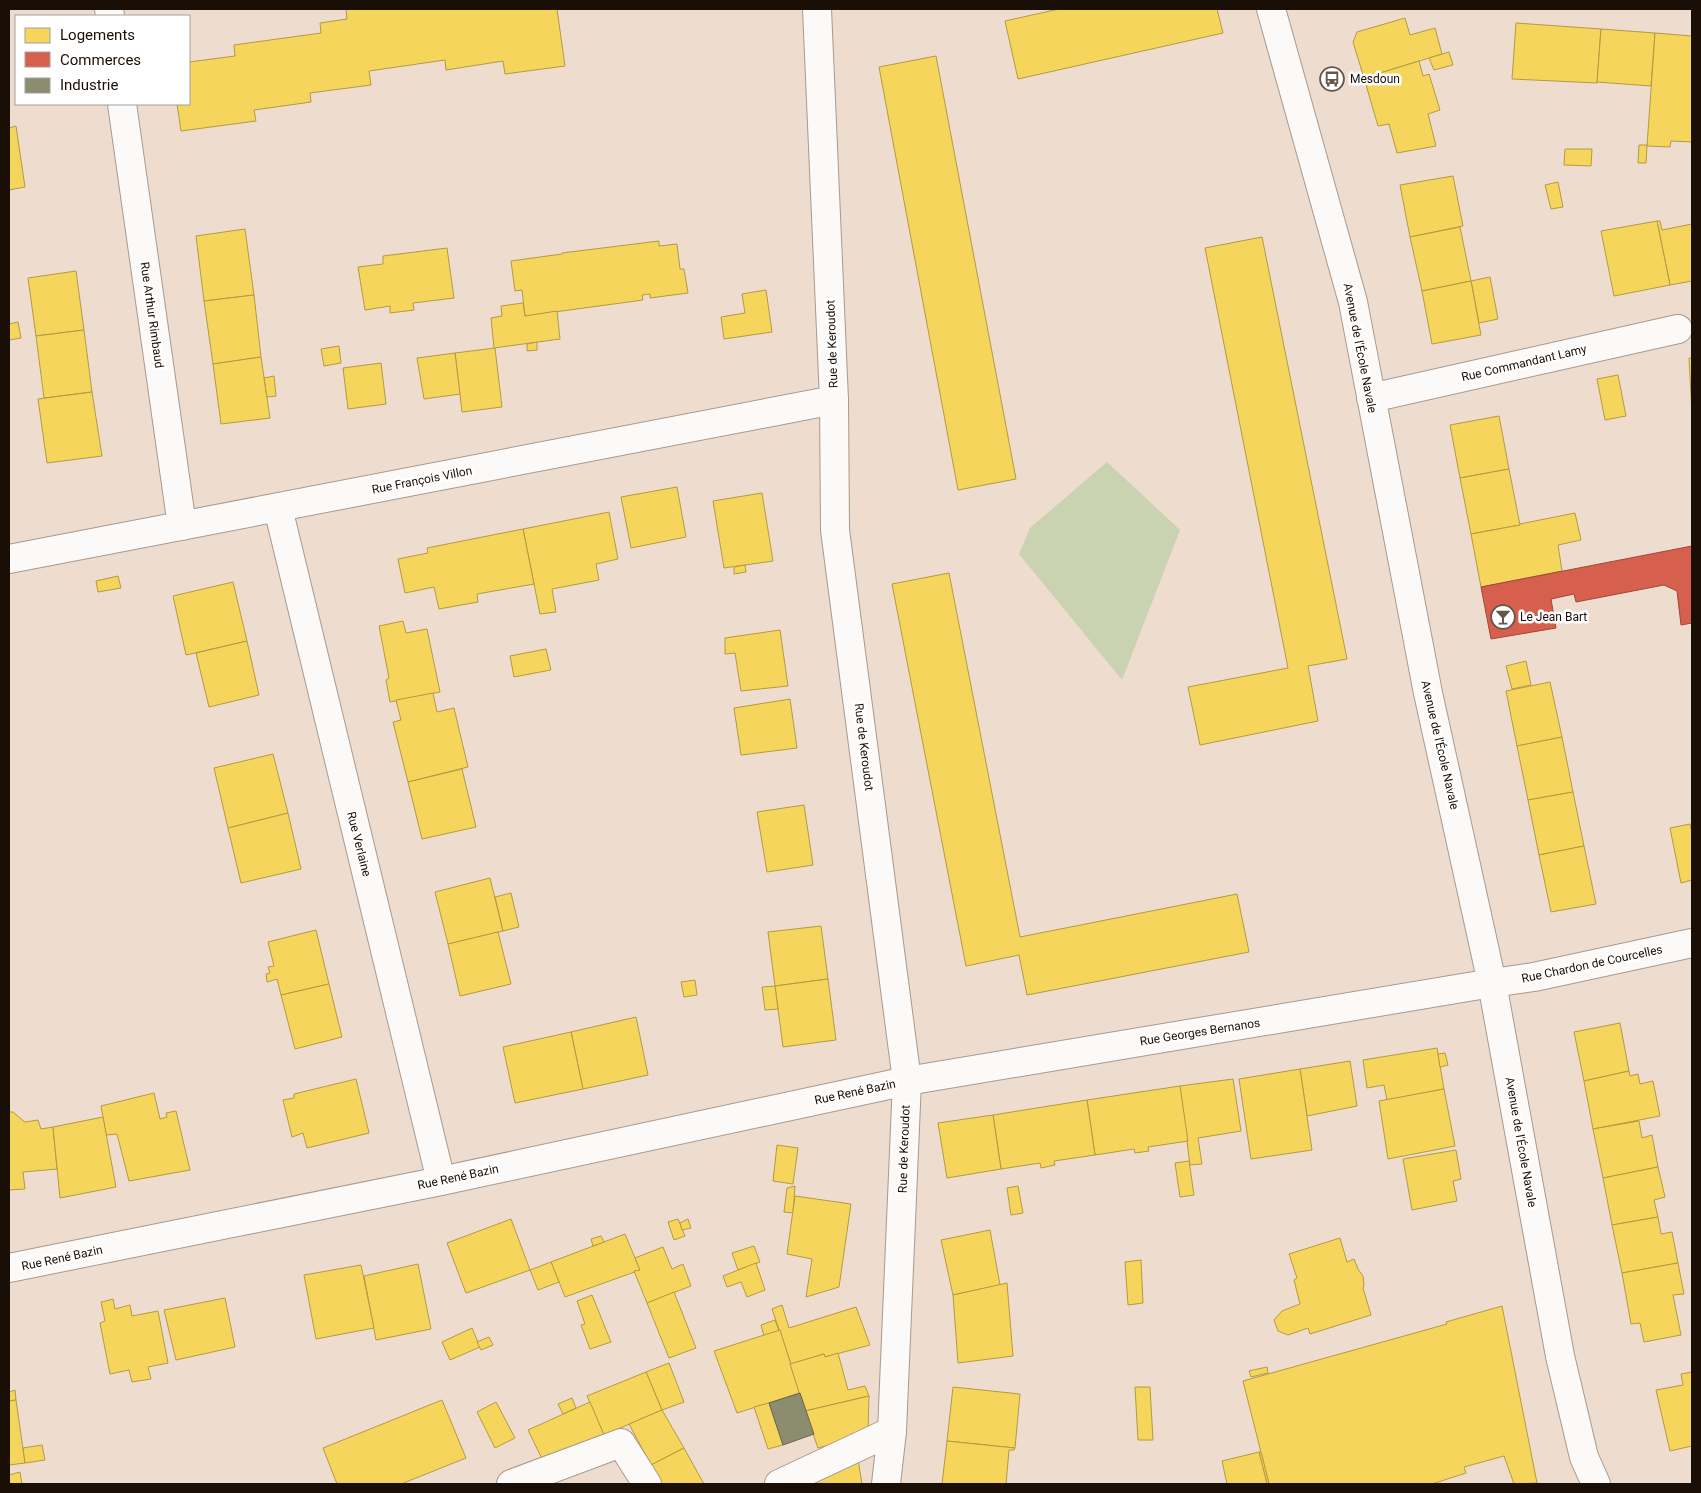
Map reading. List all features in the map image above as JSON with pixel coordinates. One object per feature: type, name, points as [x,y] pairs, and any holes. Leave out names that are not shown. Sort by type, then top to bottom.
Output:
[{"type":"street","name":"Rue de Keroudot","points":[[817,9],[834,400],[835,530],[907,1081],[892,1431],[886,1484]]},
{"type":"street","name":"Avenue de l'École Navale","points":[[1270,9],[1353,302],[1428,693],[1492,983],[1560,1356],[1584,1457],[1596,1484]]},
{"type":"street","name":"Rue Arthur Rimbaud","points":[[122,105],[182,526]]},
{"type":"street","name":"Rue Commandant Lamy","points":[[1371,398],[1678,329]]},
{"type":"street","name":"Rue François Villon","points":[[9,559],[834,400]]},
{"type":"street","name":"Rue Verlaine","points":[[278,508],[441,1180]]},
{"type":"street","name":"Rue Chardon de Courcelles","points":[[1492,983],[1534,978],[1692,943]]},
{"type":"street","name":"Rue Georges Bernanos","points":[[907,1081],[1492,983]]},
{"type":"street","name":"Rue René Bazin","points":[[9,1268],[441,1180],[907,1081]]},
{"type":"street","points":[[779,1484],[892,1431]]},
{"type":"street","points":[[511,1484],[620,1443],[647,1484]]},
{"type":"green space","points":[[1107,462],[1180,530],[1122,680],[1019,554],[1030,528]]},
{"type":"building: Logements","points":[[346,9],[557,9],[565,66],[505,74],[503,61],[446,70],[445,60],[369,71],[371,85],[310,93],[311,102],[254,110],[256,121],[181,131],[177,105],[190,105],[190,62],[235,56],[234,45],[321,33],[320,23],[347,19]]},
{"type":"building: Logements","points":[[1059,9],[1217,9],[1223,33],[1018,79],[1005,21]]},
{"type":"building: Logements","points":[[1405,18],[1410,35],[1435,28],[1442,54],[1364,78],[1353,42],[1357,32]]},
{"type":"building: Logements","points":[[1516,23],[1601,29],[1597,83],[1512,79]]},
{"type":"building: Logements","points":[[1601,29],[1655,33],[1651,86],[1597,82]]},
{"type":"building: Logements","points":[[1655,33],[1692,36],[1692,142],[1671,141],[1670,147],[1647,146]]},
{"type":"building: Logements","points":[[1449,52],[1453,65],[1434,70],[1429,58]]},
{"type":"building: Logements","points":[[936,56],[1016,479],[958,490],[879,67]]},
{"type":"building: Logements","points":[[1419,61],[1423,76],[1429,74],[1440,110],[1428,114],[1436,146],[1397,153],[1389,124],[1378,126],[1364,78]]},
{"type":"building: Logements","points":[[16,126],[25,187],[9,190],[9,128]]},
{"type":"building: Logements","points":[[1639,145],[1647,145],[1646,163],[1638,163]]},
{"type":"building: Logements","points":[[1565,149],[1592,149],[1591,166],[1564,165]]},
{"type":"building: Logements","points":[[1453,176],[1463,226],[1410,237],[1400,185]]},
{"type":"building: Logements","points":[[1558,182],[1563,207],[1551,209],[1545,185]]},
{"type":"building: Logements","points":[[1657,221],[1660,221],[1662,230],[1692,224],[1692,281],[1670,285]]},
{"type":"building: Logements","points":[[1657,221],[1670,285],[1614,296],[1601,231]]},
{"type":"building: Logements","points":[[1460,227],[1471,281],[1422,291],[1410,237]]},
{"type":"building: Logements","points":[[245,229],[254,295],[204,301],[196,236]]},
{"type":"building: Logements","points":[[1262,237],[1347,659],[1308,666],[1318,721],[1200,745],[1188,687],[1288,668],[1205,248]]},
{"type":"building: Logements","points":[[659,241],[659,246],[677,244],[680,269],[684,269],[688,293],[650,298],[650,294],[642,295],[643,300],[525,316],[522,290],[515,291],[511,261]]},
{"type":"building: Logements","points":[[447,248],[454,298],[413,303],[414,310],[390,313],[390,306],[365,310],[358,267],[383,264],[383,256]]},
{"type":"building: Logements","points":[[76,271],[84,330],[36,336],[28,278]]},
{"type":"building: Logements","points":[[1490,277],[1498,319],[1479,323],[1471,281]]},
{"type":"building: Logements","points":[[1471,281],[1481,335],[1432,344],[1422,291]]},
{"type":"building: Logements","points":[[766,290],[772,332],[724,339],[721,317],[745,313],[742,294]]},
{"type":"building: Logements","points":[[254,295],[261,357],[213,364],[204,301]]},
{"type":"building: Logements","points":[[523,303],[525,316],[557,311],[560,339],[494,348],[491,318],[502,316],[501,306]]},
{"type":"building: Logements","points":[[18,322],[21,338],[9,340],[9,324]]},
{"type":"building: Logements","points":[[84,330],[92,392],[44,398],[36,336]]},
{"type":"building: Logements","points":[[537,342],[537,350],[527,351],[527,344]]},
{"type":"building: Logements","points":[[339,346],[341,363],[324,366],[321,349]]},
{"type":"building: Logements","points":[[495,348],[502,407],[462,412],[455,353]]},
{"type":"building: Logements","points":[[455,353],[460,394],[424,399],[417,358]]},
{"type":"building: Logements","points":[[261,357],[270,418],[221,424],[213,364]]},
{"type":"building: Logements","points":[[1689,358],[1692,358],[1692,413]]},
{"type":"building: Logements","points":[[381,363],[386,404],[348,409],[343,368]]},
{"type":"building: Logements","points":[[1618,375],[1626,416],[1605,420],[1597,379]]},
{"type":"building: Logements","points":[[274,376],[276,396],[267,397],[264,378]]},
{"type":"building: Logements","points":[[92,392],[102,456],[47,463],[38,399]]},
{"type":"building: Logements","points":[[1499,416],[1509,469],[1460,478],[1450,425]]},
{"type":"building: Logements","points":[[1509,469],[1520,525],[1471,534],[1460,478]]},
{"type":"building: Logements","points":[[677,487],[686,537],[631,548],[621,497]]},
{"type":"building: Logements","points":[[762,493],[773,561],[724,568],[713,501]]},
{"type":"building: Logements","points":[[609,512],[618,559],[596,564],[599,580],[552,589],[556,612],[540,614],[523,529]]},
{"type":"building: Logements","points":[[1575,513],[1581,540],[1558,545],[1562,571],[1481,587],[1471,534]]},
{"type":"building: Logements","points":[[523,529],[534,584],[477,594],[478,602],[439,609],[434,587],[405,593],[398,559],[428,553],[427,548]]},
{"type":"building: Logements","points":[[745,565],[746,572],[734,574],[734,567]]},
{"type":"building: Logements","points":[[949,573],[1020,937],[1237,894],[1249,952],[1027,995],[1019,955],[966,966],[892,584]]},
{"type":"building: Logements","points":[[118,576],[121,588],[98,592],[96,581]]},
{"type":"building: Logements","points":[[233,582],[247,641],[186,655],[173,596]]},
{"type":"building: Logements","points":[[403,621],[406,633],[427,629],[440,692],[390,702],[386,680],[389,678],[379,626]]},
{"type":"building: Logements","points":[[780,630],[788,686],[741,691],[735,653],[725,654],[725,638]]},
{"type":"building: Logements","points":[[247,641],[259,695],[209,707],[196,653]]},
{"type":"building: Logements","points":[[546,649],[551,670],[514,677],[510,656]]},
{"type":"building: Logements","points":[[1526,661],[1531,685],[1512,689],[1506,666]]},
{"type":"building: Logements","points":[[1550,682],[1562,737],[1517,746],[1506,691]]},
{"type":"building: Logements","points":[[433,693],[437,712],[454,708],[468,767],[408,782],[393,722],[401,720],[396,700]]},
{"type":"building: Logements","points":[[790,699],[797,748],[741,755],[734,708]]},
{"type":"building: Logements","points":[[1562,737],[1573,792],[1528,800],[1517,746]]},
{"type":"building: Logements","points":[[273,754],[288,813],[228,828],[214,768]]},
{"type":"building: Logements","points":[[462,769],[476,827],[422,839],[408,782]]},
{"type":"building: Logements","points":[[1573,792],[1584,846],[1539,855],[1528,800]]},
{"type":"building: Logements","points":[[804,805],[813,865],[767,872],[757,812]]},
{"type":"building: Logements","points":[[288,813],[301,869],[241,883],[228,828]]},
{"type":"building: Logements","points":[[1690,824],[1692,833],[1692,880],[1681,883],[1670,828]]},
{"type":"building: Logements","points":[[1584,846],[1596,904],[1551,912],[1539,855]]},
{"type":"building: Logements","points":[[490,878],[503,931],[448,944],[435,892]]},
{"type":"building: Logements","points":[[511,893],[519,927],[503,931],[495,897]]},
{"type":"building: Logements","points":[[821,926],[828,979],[775,986],[768,932]]},
{"type":"building: Logements","points":[[316,930],[329,984],[281,995],[277,979],[267,982],[266,974],[270,973],[268,967],[274,966],[268,942]]},
{"type":"building: Logements","points":[[498,932],[511,984],[460,996],[448,944]]},
{"type":"building: Logements","points":[[828,979],[836,1040],[783,1047],[775,986]]},
{"type":"building: Logements","points":[[695,980],[697,995],[684,997],[681,982]]},
{"type":"building: Logements","points":[[329,984],[342,1037],[295,1049],[281,995]]},
{"type":"building: Logements","points":[[775,986],[778,1009],[765,1010],[762,987]]},
{"type":"building: Logements","points":[[636,1017],[648,1075],[583,1089],[571,1032]]},
{"type":"building: Logements","points":[[1620,1023],[1629,1071],[1584,1081],[1574,1032]]},
{"type":"building: Logements","points":[[571,1032],[583,1089],[515,1103],[503,1047]]},
{"type":"building: Logements","points":[[1437,1048],[1444,1089],[1387,1100],[1384,1085],[1367,1088],[1363,1060]]},
{"type":"building: Logements","points":[[1445,1053],[1448,1065],[1440,1067],[1438,1054]]},
{"type":"building: Logements","points":[[1350,1061],[1357,1106],[1307,1116],[1300,1069]]},
{"type":"building: Logements","points":[[1300,1069],[1312,1150],[1251,1159],[1239,1079]]},
{"type":"building: Logements","points":[[1629,1071],[1630,1076],[1638,1074],[1640,1084],[1653,1081],[1660,1116],[1593,1129],[1584,1081]]},
{"type":"building: Logements","points":[[356,1079],[369,1133],[307,1148],[303,1133],[292,1137],[283,1100],[294,1098],[294,1094]]},
{"type":"building: Logements","points":[[1233,1079],[1241,1131],[1198,1138],[1202,1164],[1190,1165],[1180,1086]]},
{"type":"building: Logements","points":[[1180,1086],[1188,1141],[1148,1147],[1149,1151],[1135,1153],[1134,1149],[1095,1155],[1087,1100]]},
{"type":"building: Logements","points":[[1444,1089],[1455,1146],[1388,1159],[1379,1101]]},
{"type":"building: Logements","points":[[154,1093],[160,1119],[167,1117],[166,1113],[176,1111],[190,1170],[129,1181],[117,1134],[106,1135],[101,1106]]},
{"type":"building: Logements","points":[[1087,1100],[1095,1155],[1054,1161],[1055,1165],[1041,1168],[1040,1163],[1001,1169],[993,1115]]},
{"type":"building: Logements","points":[[9,1112],[13,1112],[25,1122],[38,1120],[41,1129],[53,1127],[57,1169],[23,1172],[25,1189],[9,1190]]},
{"type":"building: Logements","points":[[993,1115],[1001,1169],[947,1178],[938,1123]]},
{"type":"building: Logements","points":[[103,1117],[116,1187],[60,1198],[53,1127]]},
{"type":"building: Logements","points":[[1639,1121],[1642,1138],[1652,1135],[1658,1167],[1603,1178],[1593,1129]]},
{"type":"building: Logements","points":[[777,1145],[798,1148],[793,1184],[773,1181]]},
{"type":"building: Logements","points":[[1456,1150],[1461,1179],[1453,1181],[1457,1201],[1412,1210],[1403,1159]]},
{"type":"building: Logements","points":[[1189,1161],[1194,1195],[1180,1197],[1175,1163]]},
{"type":"building: Logements","points":[[1658,1167],[1665,1197],[1654,1200],[1658,1217],[1612,1225],[1603,1178]]},
{"type":"building: Logements","points":[[795,1186],[793,1213],[784,1212],[787,1188]]},
{"type":"building: Logements","points":[[1018,1186],[1023,1213],[1011,1215],[1007,1188]]},
{"type":"building: Logements","points":[[795,1196],[851,1204],[839,1287],[806,1297],[812,1259],[787,1254]]},
{"type":"building: Logements","points":[[1658,1217],[1661,1234],[1672,1232],[1678,1263],[1622,1273],[1612,1225]]},
{"type":"building: Logements","points":[[511,1219],[530,1270],[466,1293],[447,1243]]},
{"type":"building: Logements","points":[[678,1219],[685,1236],[674,1240],[668,1222]]},
{"type":"building: Logements","points":[[688,1219],[691,1228],[682,1230],[680,1223]]},
{"type":"building: Logements","points":[[990,1230],[1000,1285],[953,1295],[941,1240]]},
{"type":"building: Logements","points":[[625,1234],[640,1270],[565,1297],[551,1262]]},
{"type":"building: Logements","points":[[601,1236],[604,1242],[593,1246],[591,1239]]},
{"type":"building: Logements","points":[[1340,1238],[1347,1262],[1354,1259],[1363,1276],[1363,1288],[1371,1315],[1310,1334],[1308,1328],[1288,1335],[1278,1331],[1274,1320],[1282,1311],[1300,1304],[1294,1280],[1297,1278],[1289,1254]]},
{"type":"building: Logements","points":[[754,1246],[760,1262],[738,1270],[732,1253]]},
{"type":"building: Logements","points":[[663,1247],[672,1269],[683,1264],[691,1286],[647,1303],[634,1271],[640,1270],[635,1258]]},
{"type":"building: Logements","points":[[1141,1260],[1143,1303],[1128,1305],[1125,1262]]},
{"type":"building: Logements","points":[[551,1262],[559,1282],[538,1290],[530,1270]]},
{"type":"building: Logements","points":[[756,1263],[765,1290],[747,1297],[741,1282],[727,1287],[723,1276]]},
{"type":"building: Logements","points":[[1678,1263],[1684,1294],[1673,1295],[1681,1335],[1644,1342],[1640,1323],[1631,1324],[1622,1273]]},
{"type":"building: Logements","points":[[418,1264],[431,1329],[376,1340],[364,1276]]},
{"type":"building: Logements","points":[[361,1265],[374,1328],[316,1339],[304,1275]]},
{"type":"building: Logements","points":[[1007,1283],[1013,1356],[958,1363],[953,1295]]},
{"type":"building: Logements","points":[[674,1292],[696,1348],[669,1358],[647,1303]]},
{"type":"building: Logements","points":[[592,1295],[611,1342],[590,1349],[581,1325],[585,1324],[577,1301]]},
{"type":"building: Logements","points":[[225,1298],[235,1347],[176,1360],[164,1310]]},
{"type":"building: Logements","points":[[113,1299],[115,1309],[130,1305],[132,1316],[158,1311],[168,1363],[148,1367],[151,1379],[132,1382],[129,1370],[110,1374],[100,1323],[105,1321],[101,1302]]},
{"type":"building: Logements","points":[[782,1305],[789,1328],[856,1307],[870,1345],[825,1357],[824,1354],[791,1364],[772,1309]]},
{"type":"building: Logements","points":[[1502,1306],[1537,1483],[1514,1484],[1504,1456],[1464,1467],[1466,1473],[1432,1484],[1269,1484],[1243,1381],[1447,1324],[1446,1322]]},
{"type":"building: Logements","points":[[775,1320],[779,1331],[764,1336],[761,1325]]},
{"type":"building: Logements","points":[[472,1328],[480,1347],[450,1360],[442,1342]]},
{"type":"building: Logements","points":[[780,1330],[800,1393],[737,1413],[714,1351]]},
{"type":"building: Logements","points":[[489,1337],[493,1345],[481,1350],[477,1342]]},
{"type":"building: Logements","points":[[838,1353],[848,1390],[865,1386],[869,1396],[805,1411],[790,1364],[824,1354],[825,1357]]},
{"type":"building: Logements","points":[[669,1363],[684,1402],[662,1410],[646,1372]]},
{"type":"building: Logements","points":[[1267,1367],[1268,1373],[1251,1377],[1249,1371]]},
{"type":"building: Logements","points":[[646,1372],[662,1410],[604,1435],[587,1396]]},
{"type":"building: Logements","points":[[1692,1372],[1692,1446],[1670,1451],[1656,1390],[1683,1385],[1681,1374]]},
{"type":"building: Logements","points":[[953,1387],[1020,1394],[1015,1448],[947,1441]]},
{"type":"building: Logements","points":[[1135,1387],[1150,1387],[1153,1440],[1138,1440]]},
{"type":"building: Logements","points":[[15,1390],[16,1400],[9,1401],[9,1392]]},
{"type":"building: Logements","points":[[869,1396],[868,1431],[851,1434],[852,1439],[818,1448],[805,1411]]},
{"type":"building: Logements","points":[[572,1398],[576,1408],[563,1414],[558,1404]]},
{"type":"building: Logements","points":[[16,1400],[25,1463],[9,1465],[9,1401]]},
{"type":"building: Logements","points":[[442,1400],[466,1458],[401,1484],[337,1484],[323,1448]]},
{"type":"building: Logements","points":[[496,1402],[515,1438],[495,1448],[477,1412]]},
{"type":"building: Logements","points":[[590,1402],[604,1435],[543,1461],[528,1430]]},
{"type":"building: Logements","points":[[769,1403],[783,1445],[768,1449],[754,1407]]},
{"type":"building: Logements","points":[[662,1410],[684,1448],[651,1465],[629,1424]]},
{"type":"building: Logements","points":[[947,1441],[1015,1448],[1014,1450],[1009,1450],[1006,1484],[942,1484]]},
{"type":"building: Logements","points":[[42,1445],[45,1460],[25,1463],[23,1448]]},
{"type":"building: Logements","points":[[684,1448],[704,1484],[661,1484],[651,1465]]},
{"type":"building: Logements","points":[[1259,1452],[1261,1452],[1269,1484],[1267,1484]]},
{"type":"building: Logements","points":[[1259,1452],[1267,1484],[1227,1484],[1222,1461]]},
{"type":"building: Logements","points":[[858,1459],[862,1484],[810,1484]]},
{"type":"building: Logements","points":[[20,1472],[22,1484],[9,1484],[9,1475]]},
{"type":"building: Commerces","points":[[1692,546],[1692,623],[1681,625],[1677,591],[1664,585],[1576,602],[1574,594],[1551,599],[1556,628],[1491,639],[1481,587]]},
{"type":"building: Industrie","points":[[800,1393],[814,1434],[783,1445],[769,1403]]},
{"type":"place","name":"Mesdoun","points":[[1332,79]]},
{"type":"place","name":"Le Jean Bart","points":[[1503,617]]}]
